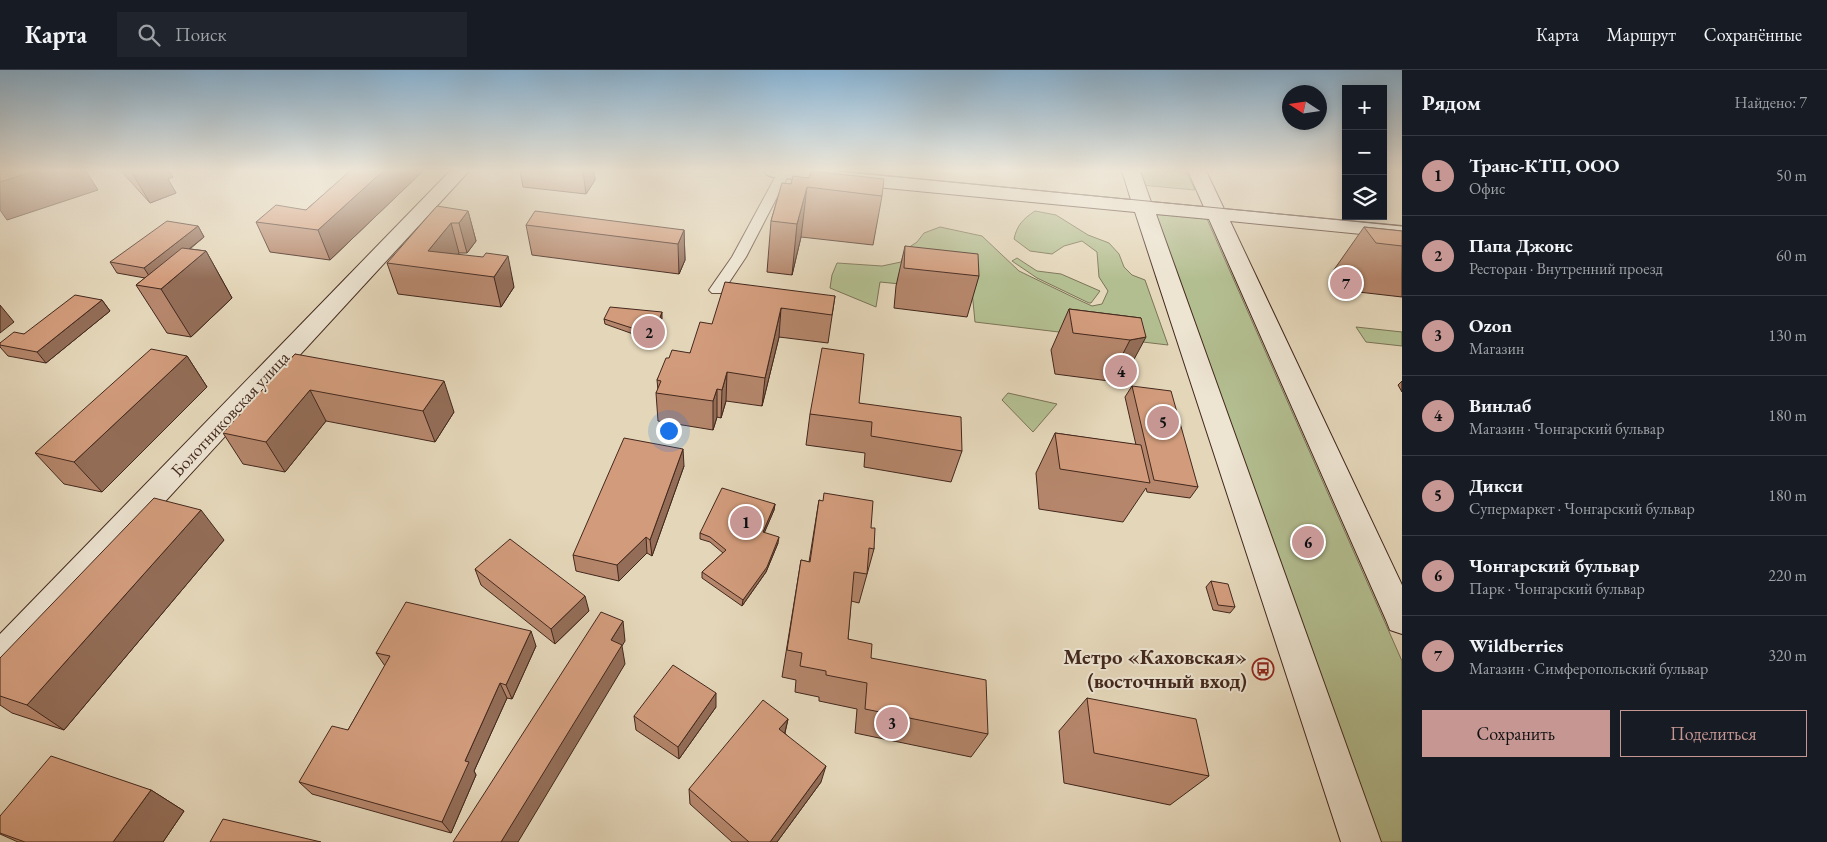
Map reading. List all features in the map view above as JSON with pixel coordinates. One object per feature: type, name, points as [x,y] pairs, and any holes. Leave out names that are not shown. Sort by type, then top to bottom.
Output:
[{"type":"main road","name":"Болотниковская улица","points":[[0,657],[426,207]]},
{"type":"main road","points":[[1143,207],[1361,842]]},
{"type":"main road","points":[[1213,207],[1402,620]]},
{"type":"main road","points":[[1220,207],[1402,232]]},
{"type":"main road","points":[[1247,207],[1342,210]]},
{"type":"main road","points":[[1387,213],[1402,215]]},
{"type":"street","points":[[717,290],[739,257],[763,207]]},
{"type":"green space","points":[[1035,211],[1056,215],[1088,235],[1109,243],[1119,254],[1124,267],[1132,275],[1145,280],[1168,345],[975,322],[972,291],[880,282],[876,307],[830,288],[832,275],[837,263],[882,266],[901,262],[905,250],[917,242],[924,233],[940,227],[982,236],[1019,271],[1092,306],[1102,304],[1108,291],[1099,277],[1097,252],[1082,241],[1064,246],[1052,254],[1030,251],[1014,239],[1021,223]]},
{"type":"green space","points":[[1152,214],[1207,219],[1402,661],[1402,842],[1373,842]]},
{"type":"green space","points":[[1017,258],[1037,271],[1061,274],[1100,291],[1089,303],[1037,278],[1012,261]]},
{"type":"green space","points":[[1356,327],[1402,332],[1402,346],[1366,342]]},
{"type":"green space","points":[[1008,393],[1057,404],[1033,432],[1002,400]]},
{"type":"building","points":[[274,207],[306,210],[309,207],[343,207],[318,230],[256,222]]},
{"type":"building","points":[[436,207],[468,211],[459,223],[451,223],[428,251],[483,257],[486,253],[508,256],[494,277],[387,263]]},
{"type":"building","points":[[775,207],[802,207],[797,224],[771,221]]},
{"type":"building","points":[[535,211],[684,230],[678,244],[526,225]]},
{"type":"building","points":[[167,221],[198,226],[144,268],[110,262]]},
{"type":"building","points":[[1364,227],[1402,231],[1402,246],[1376,243]]},
{"type":"building","points":[[905,246],[978,254],[979,276],[904,268]]},
{"type":"building","points":[[182,248],[206,251],[161,289],[136,285]]},
{"type":"building","points":[[725,282],[835,296],[832,315],[781,308],[765,378],[727,372],[722,390],[717,389],[713,401],[656,393],[661,381],[657,380],[666,358],[669,358],[672,350],[690,353],[700,322],[712,324]]},
{"type":"building","points":[[75,295],[102,300],[37,352],[0,345],[14,332],[24,334]]},
{"type":"building","points":[[610,307],[662,312],[655,331],[635,329],[604,319]]},
{"type":"building","points":[[1069,309],[1141,318],[1146,337],[1130,340],[1073,333]]},
{"type":"building","points":[[822,348],[864,354],[859,403],[961,417],[962,451],[871,436],[872,422],[810,414]]},
{"type":"building","points":[[151,349],[187,356],[74,462],[35,453]]},
{"type":"building","points":[[295,354],[444,381],[423,411],[310,390],[266,442],[223,433]]},
{"type":"building","points":[[1132,386],[1171,391],[1198,487],[1154,480]]},
{"type":"building","points":[[1055,433],[1141,445],[1150,483],[1060,469]]},
{"type":"building","points":[[624,438],[683,449],[650,540],[646,537],[617,565],[573,555]]},
{"type":"building","points":[[722,488],[775,504],[763,532],[779,537],[767,567],[743,600],[702,572],[726,550],[710,537],[700,533]]},
{"type":"building","points":[[824,493],[873,501],[871,528],[875,528],[874,549],[869,548],[867,574],[854,572],[848,639],[872,644],[871,658],[986,680],[988,734],[865,709],[867,683],[826,675],[826,671],[800,666],[802,653],[787,650],[801,560],[810,562],[819,500],[823,501]]},
{"type":"building","points":[[154,498],[201,510],[27,705],[0,696],[0,658]]},
{"type":"building","points":[[510,539],[585,596],[551,629],[475,569]]},
{"type":"building","points":[[1211,581],[1228,584],[1235,607],[1218,605]]},
{"type":"building","points":[[406,602],[531,631],[506,685],[500,683],[465,761],[469,762],[442,822],[299,782],[332,726],[348,730],[390,656],[376,653]]},
{"type":"building","points":[[601,612],[623,621],[611,640],[622,645],[501,842],[453,842]]},
{"type":"building","points":[[673,665],[716,693],[678,747],[634,716]]},
{"type":"building","points":[[1087,698],[1196,719],[1209,776],[1094,753]]},
{"type":"building","points":[[763,700],[788,719],[779,729],[826,766],[770,842],[749,842],[689,789]]},
{"type":"building","points":[[51,756],[151,790],[113,842],[25,842],[0,833],[0,816]]},
{"type":"building","points":[[223,819],[321,842],[210,842]]},
{"type":"tram line","points":[[1208,207],[1402,226]]},
{"type":"place","name":"Wildberries","points":[[1346,283]]},
{"type":"place","name":"Папа Джонс","points":[[649,332]]},
{"type":"place","name":"Винлаб","points":[[1121,371]]},
{"type":"place","name":"Дикси","points":[[1163,422]]},
{"type":"place","name":"Транс-КТП, ООО","points":[[746,522]]},
{"type":"place","name":"Чонгарский бульвар","points":[[1308,542]]},
{"type":"place","name":"Метро «Каховская» (восточный вход)","points":[[1263,669]]},
{"type":"place","name":"Ozon","points":[[892,723]]}]
